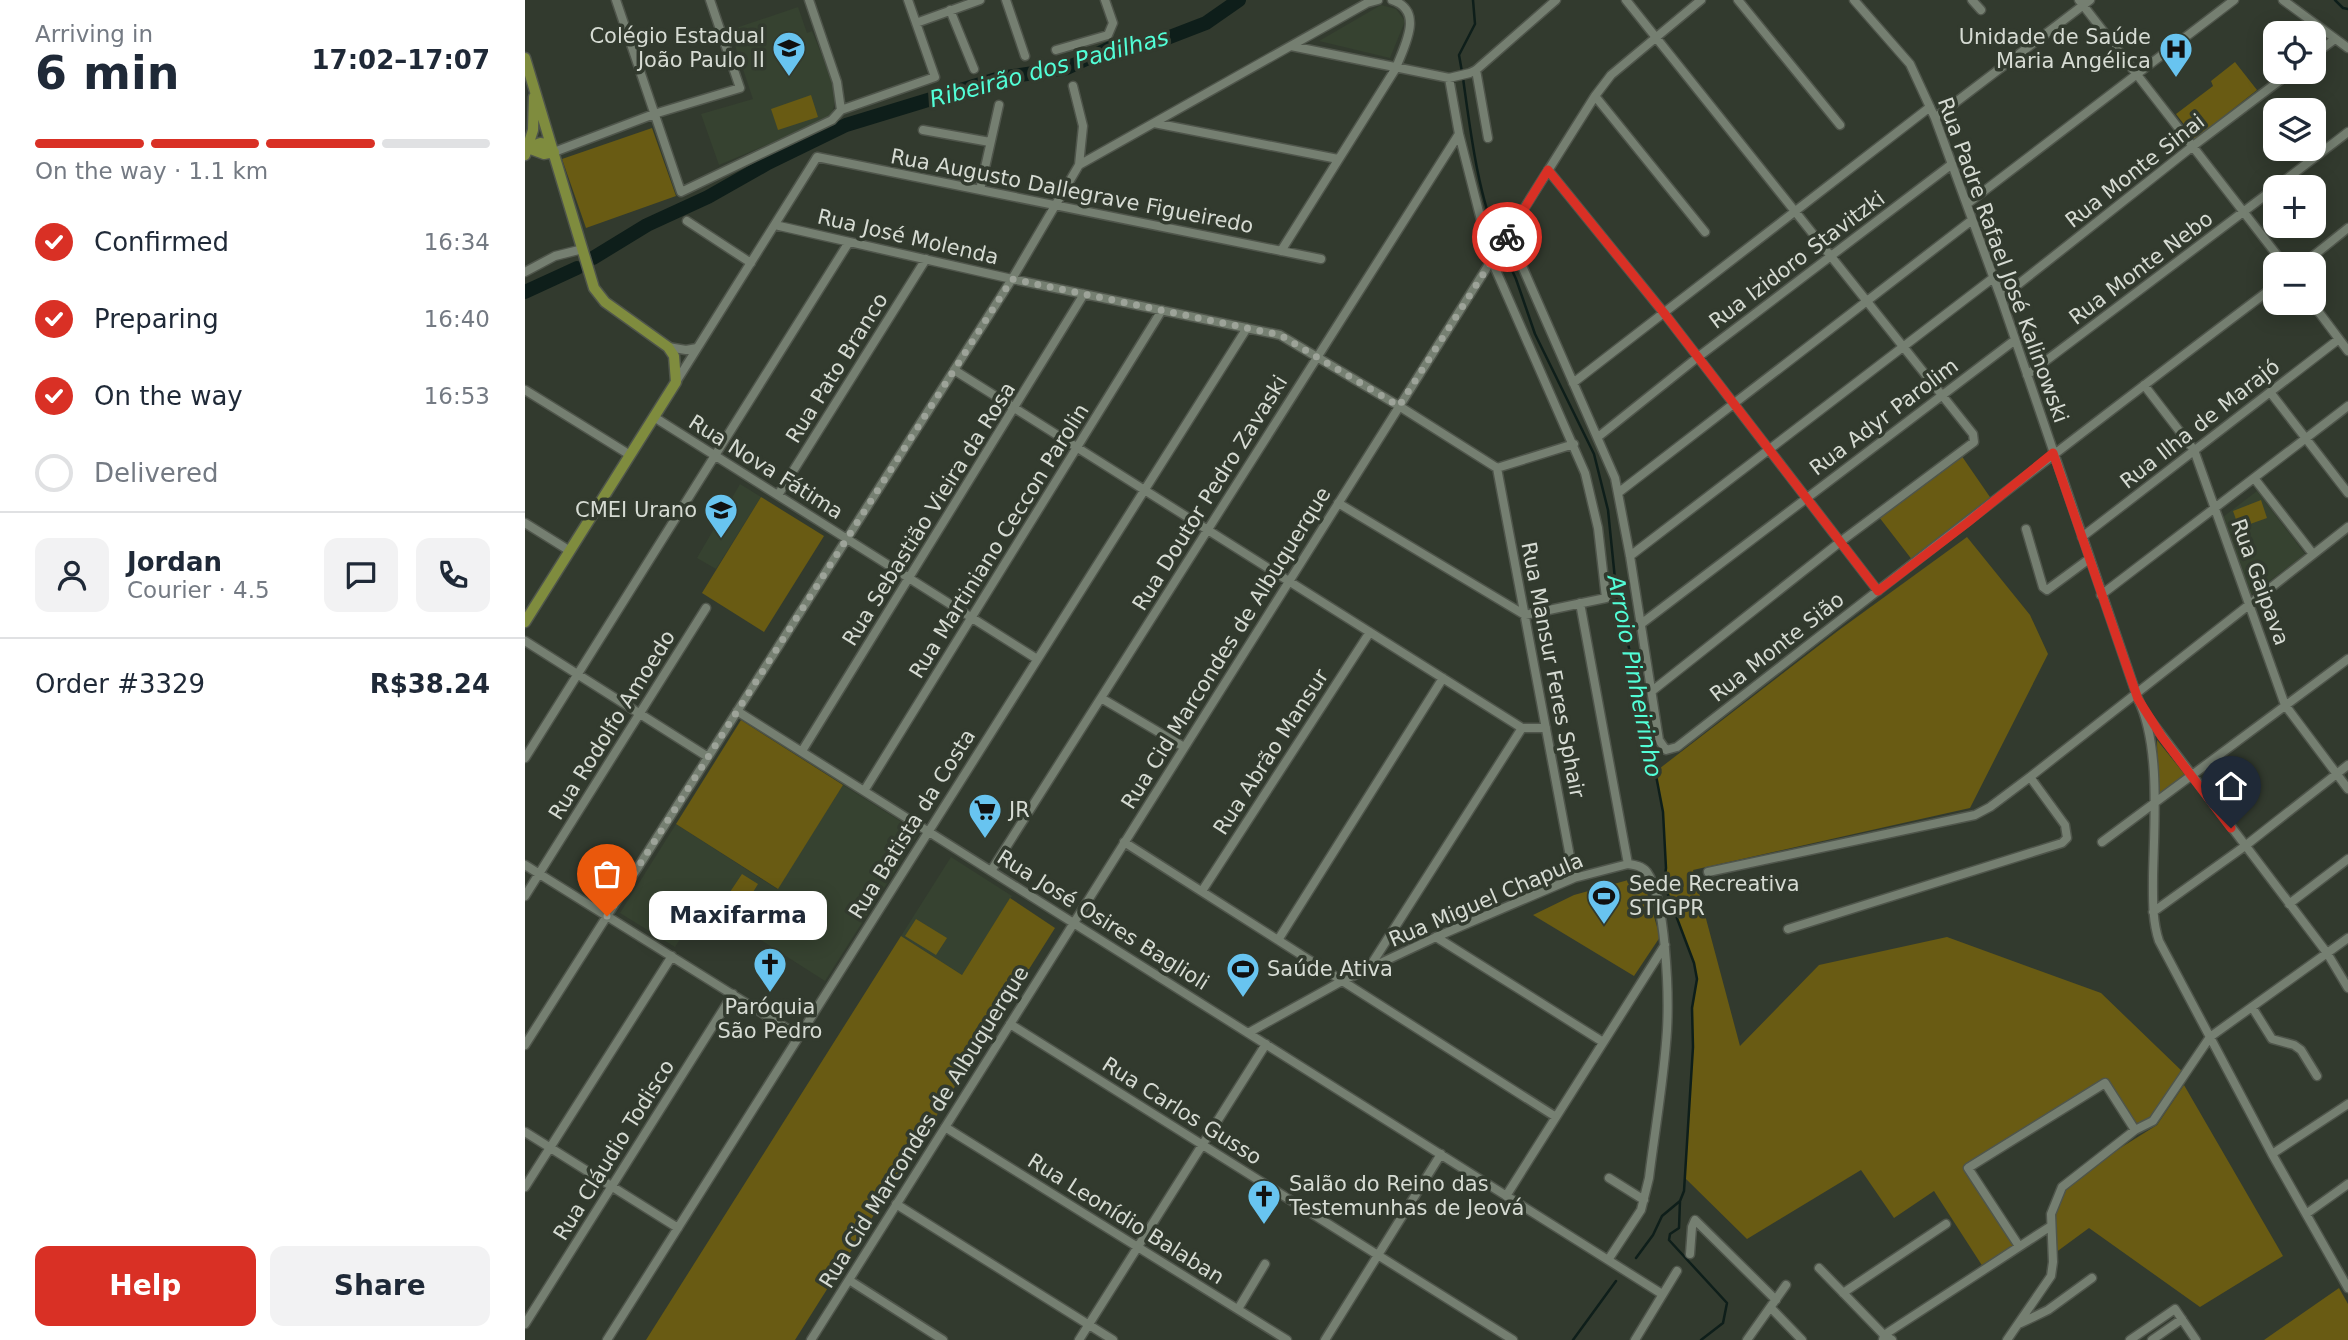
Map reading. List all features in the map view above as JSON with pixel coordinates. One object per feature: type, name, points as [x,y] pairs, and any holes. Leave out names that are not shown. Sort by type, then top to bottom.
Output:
[{"type":"main road","points":[[525,58],[591,282],[601,298],[669,347],[674,356],[676,382],[525,621]]},
{"type":"main road","points":[[533,82],[534,122],[526,151],[544,154],[554,152]]},
{"type":"street","points":[[616,0],[681,192],[832,120],[841,110],[935,77],[908,0]]},
{"type":"street","points":[[554,152],[654,114],[740,88],[711,0]]},
{"type":"street","points":[[809,0],[837,82],[841,110]]},
{"type":"street","points":[[916,23],[980,0]]},
{"type":"street","points":[[1006,0],[1025,56]]},
{"type":"street","points":[[1056,50],[1108,35],[1113,23],[1105,0]]},
{"type":"street","points":[[1079,165],[1367,3],[1378,0]]},
{"type":"street","points":[[1281,251],[1396,68],[1409,36],[1411,21],[1406,8],[1392,0]]},
{"type":"street","points":[[1291,46],[1452,78],[1473,72],[1556,0]]},
{"type":"street","points":[[1507,236],[1615,478],[1652,691],[1840,542],[1974,442],[1973,434],[1626,0]]},
{"type":"street","name":"Rua Cid Marcondes de Albuquerque","points":[[811,1340],[1595,96],[1611,75],[1701,0]]},
{"type":"street","points":[[1738,0],[1840,125]]},
{"type":"street","name":"Rua Padre Rafael José Kalinowski","points":[[1854,0],[1910,64],[1935,118],[2001,299],[2101,595],[2146,714],[2152,750],[2154,805],[2153,912],[2159,941],[2272,1154],[2348,1288]]},
{"type":"street","points":[[1972,0],[1981,10]]},
{"type":"street","points":[[1967,204],[2234,0]]},
{"type":"street","points":[[2283,0],[2348,48]]},
{"type":"street","points":[[1935,118],[2084,2],[2275,252]]},
{"type":"street","points":[[950,10],[974,69]]},
{"type":"street","points":[[2326,46],[2335,39]]},
{"type":"street","points":[[1473,72],[1488,138]]},
{"type":"street","points":[[1338,503],[1525,615],[1606,598],[1598,528],[1585,473],[1539,372],[1493,257],[1458,134],[1452,78]]},
{"type":"street","name":"Rua Monte Sinai","points":[[2001,299],[2275,84]]},
{"type":"street","points":[[525,1045],[1012,279],[1079,165],[1083,126],[1073,86]]},
{"type":"street","points":[[1595,96],[1705,232]]},
{"type":"street","points":[[980,190],[999,105]]},
{"type":"street","points":[[1573,383],[1930,107]]},
{"type":"street","points":[[1154,123],[1338,159]]},
{"type":"street","points":[[923,130],[991,142]]},
{"type":"street","name":"Rua Monte Nebo","points":[[2292,175],[2348,132]]},
{"type":"street","name":"Rua Doutor Pedro Zavaski","points":[[991,871],[1458,134]]},
{"type":"street","name":"Rua Augusto Dallegrave Figueiredo","points":[[775,225],[817,157],[1321,259]]},
{"type":"street","name":"Rua Izidoro Stavitzki","points":[[1598,437],[1952,163]]},
{"type":"street","points":[[1548,170],[1664,313],[1878,591]]},
{"type":"street","name":"Rua Monte Nebo","points":[[2027,375],[2263,197]]},
{"type":"street","points":[[1618,493],[1972,220]]},
{"type":"street","points":[[687,221],[751,263]]},
{"type":"street","points":[[676,382],[775,225]]},
{"type":"street","name":"Rua José Molenda","points":[[775,225],[1012,279],[1280,335],[1317,357]]},
{"type":"street","points":[[2318,252],[2348,228]]},
{"type":"street","points":[[525,758],[849,242]]},
{"type":"street","points":[[525,272],[555,256],[583,248]]},
{"type":"street","name":"Rua Pato Branco","points":[[778,495],[926,260]]},
{"type":"street","points":[[1630,556],[1993,278]]},
{"type":"street","name":"Rua Sebastião Vieira da Rosa","points":[[802,751],[1084,294]]},
{"type":"street","name":"Rua Monte Sião","points":[[1652,691],[1659,740],[1666,750],[1677,747],[1967,523],[2053,453],[2263,295]]},
{"type":"street","name":"Rua Martiniano Ceccon Parolin","points":[[865,791],[1162,310]]},
{"type":"street","points":[[2321,315],[2348,351]]},
{"type":"street","name":"Rua Batista da Costa","points":[[607,1340],[1247,328]]},
{"type":"street","name":"Rua Ilha de Marajó","points":[[2082,537],[2339,339]]},
{"type":"street","name":"Rua Adyr Parolim","points":[[1641,624],[2015,340]]},
{"type":"street","points":[[669,347],[686,350],[697,348]]},
{"type":"street","points":[[1317,357],[1497,468],[1574,444]]},
{"type":"street","points":[[954,370],[1522,729],[1546,728]]},
{"type":"street","name":"Rua Gaipava","points":[[2144,384],[2194,450],[2285,705],[2348,789]]},
{"type":"street","points":[[525,390],[630,455]]},
{"type":"street","points":[[2270,392],[2348,493]]},
{"type":"street","points":[[2101,595],[2348,406]]},
{"type":"street","name":"Rua Nova Fátima","points":[[654,417],[1037,659]]},
{"type":"street","name":"Rua Mansur Feres Sphair","points":[[1497,468],[1574,878]]},
{"type":"street","points":[[2254,478],[2313,554]]},
{"type":"street","points":[[525,523],[570,551]]},
{"type":"street","points":[[1708,872],[1975,815],[1990,807],[2348,527]]},
{"type":"street","points":[[2026,528],[2044,589],[2050,589],[2089,559]]},
{"type":"street","points":[[1580,603],[1628,864],[1646,870],[1655,888],[1665,945],[1667,1028],[1649,1178],[1644,1200],[1608,1260]]},
{"type":"street","name":"Rua Rodolfo Amoedo","points":[[525,896],[706,608]]},
{"type":"street","name":"Rua Abrão Mansur","points":[[1202,891],[1370,632]]},
{"type":"street","points":[[525,641],[708,757]]},
{"type":"street","points":[[2102,842],[2348,659]]},
{"type":"street","points":[[1278,940],[1443,678]]},
{"type":"street","points":[[1101,698],[1184,747]]},
{"type":"street","name":"Rua José Osires Baglioli","points":[[737,711],[1662,1294]]},
{"type":"street","points":[[2146,714],[2327,953],[2348,988]]},
{"type":"street","points":[[1368,969],[1522,729]]},
{"type":"street","points":[[2153,912],[2245,846],[2348,765]]},
{"type":"street","points":[[1789,929],[2055,846],[2067,838],[2065,825],[2030,777]]},
{"type":"street","points":[[1124,842],[1556,1117]]},
{"type":"street","points":[[2289,904],[2348,859]]},
{"type":"street","name":"Rua Miguel Chapula","points":[[1248,1033],[1342,981],[1436,937],[1574,878],[1628,864]]},
{"type":"street","points":[[525,865],[799,1035]]},
{"type":"street","points":[[1436,937],[1603,1042]]},
{"type":"street","points":[[2007,1340],[2051,1276],[2052,1207],[2062,1188],[2136,1130],[2153,1121],[2210,1037],[2348,938]]},
{"type":"street","points":[[1506,1196],[1665,945]]},
{"type":"street","points":[[525,1187],[672,957]]},
{"type":"street","name":"Rua Cláudio Todisco","points":[[525,1324],[733,994]]},
{"type":"street","points":[[2252,1007],[2272,1039],[2294,1045],[2318,1076]]},
{"type":"street","name":"Rua Carlos Gusso","points":[[1010,1024],[1513,1340]]},
{"type":"street","points":[[1079,1340],[1266,1044]]},
{"type":"street","points":[[2019,1246],[1968,1168],[2105,1083],[2136,1130]]},
{"type":"street","points":[[2272,1154],[2348,1104]]},
{"type":"street","name":"Rua Leonídio Balaban","points":[[945,1127],[1287,1340]]},
{"type":"street","points":[[525,1132],[678,1228]]},
{"type":"street","points":[[1325,1340],[1441,1154]]},
{"type":"street","points":[[1609,1178],[1644,1200]]},
{"type":"street","points":[[2306,1214],[2348,1184]]},
{"type":"street","points":[[896,1204],[1113,1340]]},
{"type":"street","points":[[1690,1254],[1695,1220],[1774,1304],[1802,1340]]},
{"type":"street","points":[[1843,1293],[1946,1224]]},
{"type":"street","points":[[1819,1268],[1886,1338],[2051,1226]]},
{"type":"street","points":[[1238,1309],[1265,1264]]},
{"type":"street","points":[[1635,1340],[1677,1270]]},
{"type":"street","points":[[2019,1325],[2048,1310],[2092,1278]]},
{"type":"street","points":[[849,1280],[943,1340]]},
{"type":"street","points":[[1747,1340],[1786,1285]]},
{"type":"street","points":[[2130,1340],[2175,1309],[2196,1340]]},
{"type":"street","points":[[2152,1340],[2182,1319]]},
{"type":"shaded area","points":[[1381,5],[1396,9],[1405,21],[1390,58],[1319,41]]},
{"type":"shaded area","name":"Colégio Estadual João Paulo II","points":[[798,7],[807,33],[812,31],[837,93],[831,118],[719,165],[701,114],[753,99],[730,30]]},
{"type":"shaded area","points":[[2235,62],[2257,90],[2195,139],[2176,114],[2213,86],[2211,81]]},
{"type":"shaded area","points":[[811,95],[818,117],[778,130],[771,109]]},
{"type":"shaded area","points":[[652,128],[676,196],[586,228],[562,159]]},
{"type":"shaded area","points":[[1961,455],[1992,500],[1913,561],[1879,517]]},
{"type":"shaded area","name":"CMEI Urano","points":[[740,484],[761,497],[716,569],[697,558]]},
{"type":"shaded area","points":[[2257,491],[2305,554],[2251,595],[2223,517]]},
{"type":"shaded area","points":[[761,497],[824,536],[764,632],[702,593]]},
{"type":"shaded area","points":[[2261,500],[2267,518],[2239,528],[2233,511]]},
{"type":"shaded area","points":[[1967,537],[2030,615],[2048,654],[1970,808],[1693,870],[1740,1046],[1819,965],[1947,937],[2101,993],[2185,1074],[2163,1107],[2135,1130],[2106,1084],[1965,1171],[2014,1246],[1983,1267],[1934,1191],[1894,1218],[1861,1170],[1747,1239],[1685,1178],[1693,1047],[1692,1008],[1697,979],[1694,963],[1664,884],[1666,868],[1663,812],[1655,772],[1839,630]]},
{"type":"shaded area","points":[[741,720],[843,785],[778,889],[676,824]]},
{"type":"shaded area","points":[[2157,740],[2186,776],[2158,798]]},
{"type":"shaded area","points":[[843,785],[919,833],[825,981],[703,903],[675,947],[620,913],[676,824],[777,889]]},
{"type":"shaded area","points":[[951,857],[1012,896],[962,975],[901,936]]},
{"type":"shaded area","points":[[742,874],[758,884],[739,915],[722,904]]},
{"type":"shaded area","name":"Sede Recreativa STIGPR","points":[[1639,877],[1643,879],[1660,937],[1634,976],[1533,915],[1574,895]]},
{"type":"shaded area","points":[[1010,898],[1055,928],[795,1340],[646,1340],[901,936],[962,975]]},
{"type":"shaded area","points":[[916,919],[947,938],[936,955],[905,936]]},
{"type":"shaded area","points":[[2184,1085],[2283,1256],[2200,1307],[2089,1228],[2055,1253],[2054,1222],[2058,1195],[2109,1155],[2157,1125]]},
{"type":"shaded area","points":[[2339,1288],[2348,1304],[2348,1340],[2264,1340]]},
{"type":"waterway","name":"Ribeirão dos Padilhas","points":[[593,258],[647,225],[708,197],[768,163],[846,125],[1000,78],[1067,68],[1112,47],[1149,45],[1206,23],[1239,0]]},
{"type":"waterway","name":"Arroio Pinheirinho","points":[[1462,72],[1459,55],[1475,24],[1473,0]]},
{"type":"waterway","points":[[2335,0],[2348,9]]},
{"type":"waterway","name":"Arroio Pinheirinho","points":[[1463,78],[1480,184],[1499,242]]},
{"type":"waterway","name":"Arroio Pinheirinho","points":[[1502,248],[1535,334],[1594,454],[1608,510],[1617,599],[1641,697],[1663,812],[1666,868],[1664,884],[1694,963],[1697,979],[1692,1008],[1693,1047],[1684,1191],[1680,1201],[1679,1228],[1670,1234],[1669,1240],[1727,1303],[1723,1323],[1701,1340]]},
{"type":"waterway","name":"Ribeirão dos Padilhas","points":[[525,292],[577,268]]},
{"type":"waterway","points":[[1636,1258],[1653,1235],[1662,1216],[1680,1201]]},
{"type":"waterway","points":[[1573,1340],[1616,1281]]},
{"type":"way so far","points":[[607,916],[1012,279],[1280,335],[1399,406],[1507,237]]},
{"type":"place","name":"Colégio Estadual João Paulo II","points":[[789,78]]},
{"type":"place","name":"Unidade de Saúde Maria Angélica","points":[[2176,79]]},
{"type":"place","name":"CMEI Urano","points":[[721,540]]},
{"type":"place","name":"JR","points":[[985,840]]},
{"type":"place","name":"Maxifarma","points":[[607,916]]},
{"type":"place","name":"Sede Recreativa STIGPR","points":[[1604,926]]},
{"type":"place","name":"Paróquia São Pedro","points":[[770,994]]},
{"type":"place","name":"Saúde Ativa","points":[[1243,999]]},
{"type":"place","name":"Salão do Reino das Testemunhas de Jeová","points":[[1264,1226]]},
{"type":"route","points":[[1507,237],[1548,170],[1664,313],[1878,591],[2053,453],[2138,699],[2162,737],[2231,828]]}]
